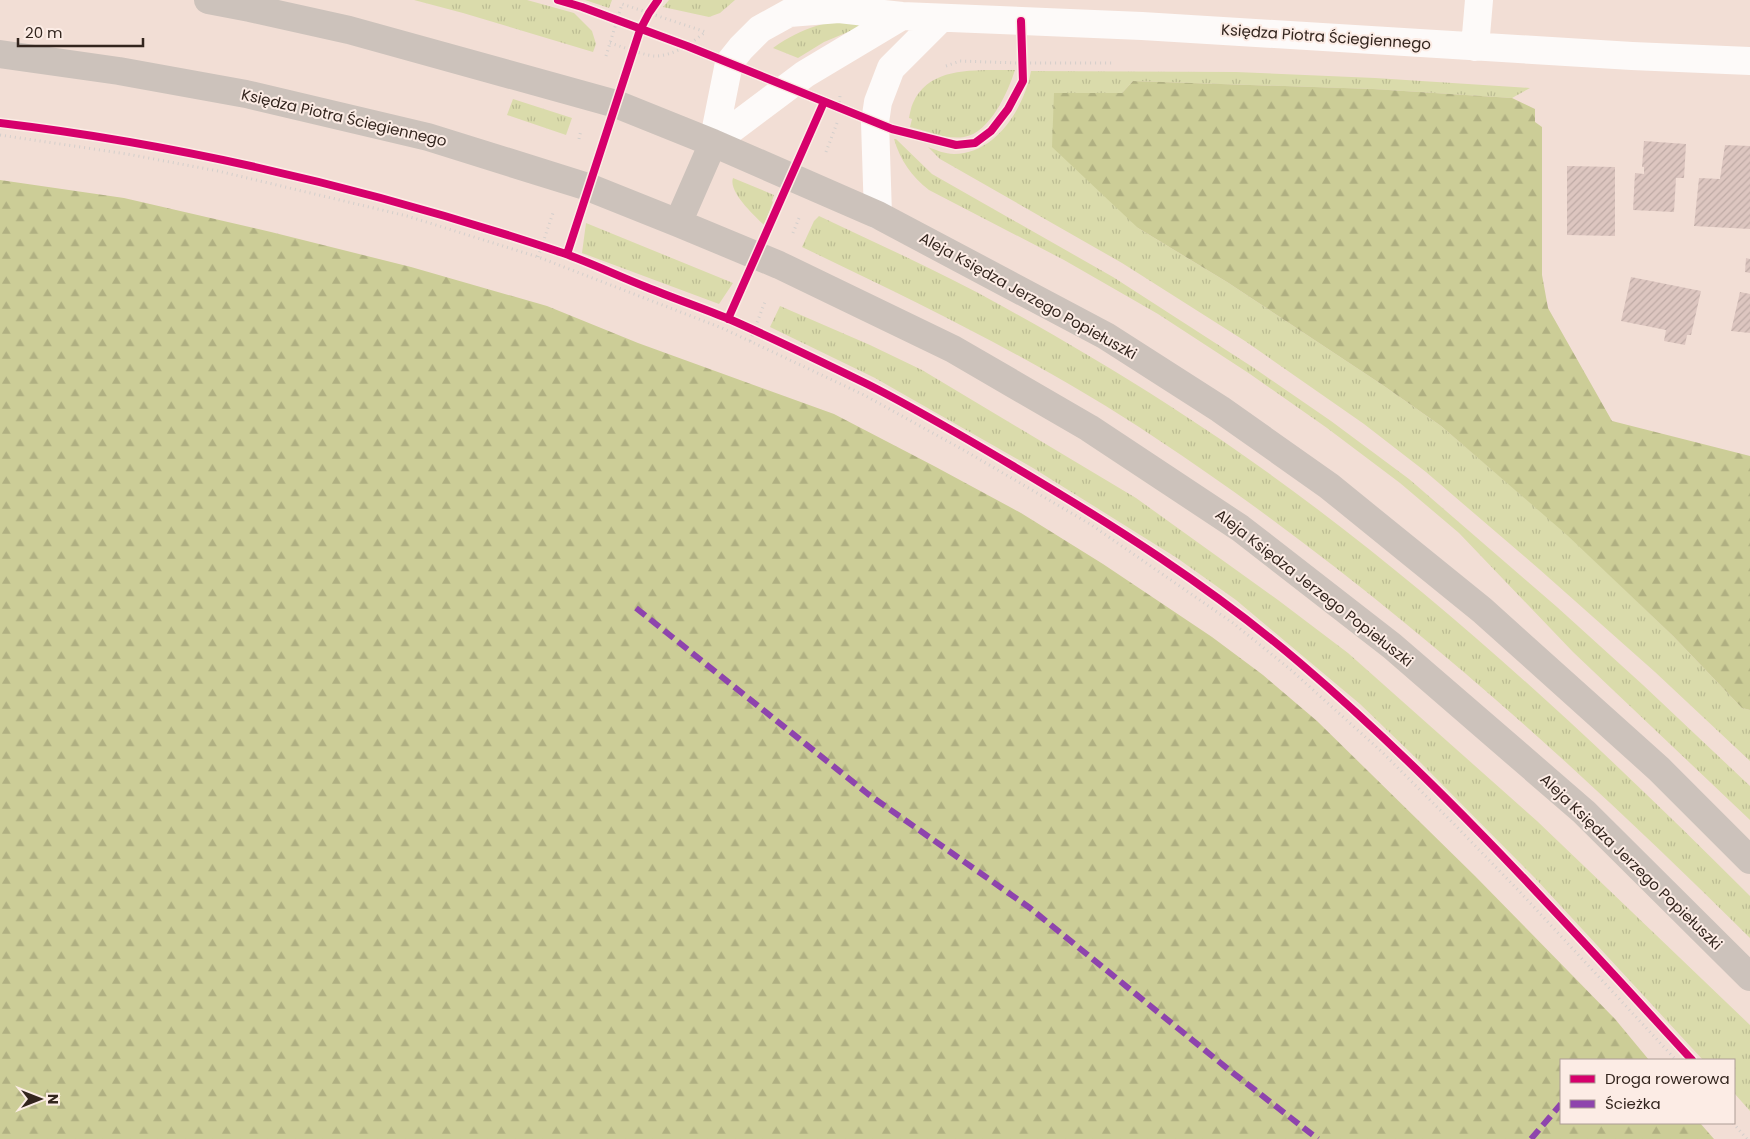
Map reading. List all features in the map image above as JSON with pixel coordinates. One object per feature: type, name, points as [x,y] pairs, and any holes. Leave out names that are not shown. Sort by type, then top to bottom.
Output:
[{"type":"main road","points":[[208,0],[349,30],[616,104],[714,143],[678,223]]},
{"type":"main road","name":"Księdza Piotra Ściegiennego","points":[[0,54],[119,71],[246,94],[428,136],[588,187],[678,223]]},
{"type":"main road","name":"Aleja Księdza Jerzego Popiełuszki","points":[[714,143],[878,215],[1106,336],[1220,409],[1330,486],[1482,610],[1659,769],[1750,860]]},
{"type":"main road","name":"Aleja Księdza Jerzego Popiełuszki","points":[[678,223],[780,266],[953,349],[1089,428],[1240,528],[1392,646],[1584,812],[1750,977]]},
{"type":"street","points":[[1475,47],[1479,0]]},
{"type":"street","name":"Księdza Piotra Ściegiennego","points":[[714,143],[730,63],[740,48],[760,29],[788,13],[839,9],[902,16],[1142,26],[1672,59],[1750,61]]},
{"type":"street","points":[[714,143],[805,74],[902,16]]},
{"type":"street","points":[[878,215],[876,122],[878,102],[892,68],[942,18]]},
{"type":"path","points":[[606,56],[610,43],[621,22],[622,4],[651,10],[706,32],[687,46],[654,56],[635,46],[610,43]]},
{"type":"path","points":[[645,21],[651,10]]},
{"type":"path","points":[[1022,21],[1023,72]]},
{"type":"path","points":[[678,43],[730,63]]},
{"type":"path","points":[[616,104],[635,46]]},
{"type":"path","points":[[943,67],[960,61],[1032,63]]},
{"type":"path","points":[[788,87],[876,122]]},
{"type":"path","points":[[824,158],[836,127],[840,94]]},
{"type":"path","points":[[0,135],[127,154],[228,173],[407,216],[538,257],[722,328],[864,395],[1090,524],[1233,623],[1291,670],[1382,752],[1520,892],[1675,1059]]},
{"type":"path","points":[[538,257],[546,248],[554,213]]},
{"type":"path","points":[[790,240],[800,216]]},
{"type":"path","points":[[534,244],[546,248]]},
{"type":"path","points":[[750,341],[766,298]]},
{"type":"path","points":[[746,327],[763,335]]},
{"type":"path","points":[[1734,1124],[1748,1139]]},
{"type":"green space","points":[[414,0],[527,0],[574,13],[592,31],[596,44],[593,52]]},
{"type":"green space","points":[[585,0],[612,0],[609,8]]},
{"type":"green space","points":[[669,0],[735,0],[720,13],[709,17],[663,7]]},
{"type":"green space","points":[[862,15],[860,27],[824,42],[798,58],[773,48],[805,30]]},
{"type":"green space","points":[[1015,70],[997,110],[982,128],[973,134],[957,138],[937,135],[910,127],[912,119],[909,118],[913,103],[921,90],[931,82],[958,72]]},
{"type":"green space","points":[[1031,71],[1236,72],[1375,78],[1530,88],[1512,98],[1373,89],[1133,81],[1122,93],[1054,93],[1138,228],[1227,282],[1441,426],[1567,534],[1673,636],[1742,708],[1750,710],[1750,761],[1655,672],[1539,569],[1426,472],[1364,424],[1245,341],[1122,263],[940,159],[928,147],[954,154],[969,152],[983,146],[1006,126],[1015,114],[1022,100]]},
{"type":"green space","points":[[1133,81],[1373,89],[1512,98],[1535,109],[1535,122],[1542,127],[1542,275],[1548,308],[1612,421],[1750,456],[1750,710],[1742,708],[1673,636],[1567,535],[1441,426],[1227,282],[1138,228],[1052,147],[1054,93],[1122,93]]},
{"type":"green space","points":[[513,99],[572,118],[566,135],[507,115]]},
{"type":"green space","points":[[894,139],[932,174],[1113,277],[1254,368],[1331,421],[1409,479],[1557,607],[1750,786],[1750,820],[1573,652],[1459,533],[1400,483],[1327,428],[1250,374],[1158,314],[1064,260],[929,190],[907,168]]},
{"type":"green space","points":[[733,178],[774,195],[764,225],[738,197],[734,190]]},
{"type":"green space","points":[[0,180],[124,198],[411,267],[547,306],[638,343],[834,414],[1021,513],[1103,564],[1212,637],[1263,675],[1317,721],[1475,876],[1615,1019],[1648,1059],[1560,1059],[1560,1124],[1701,1124],[1714,1139],[0,1139]]},
{"type":"green space","points":[[819,216],[957,282],[1086,354],[1167,404],[1246,457],[1323,514],[1472,634],[1613,763],[1750,896],[1750,938],[1681,870],[1538,737],[1391,611],[1315,552],[1237,494],[1115,412],[1027,361],[938,313],[802,247],[814,221]]},
{"type":"green space","points":[[586,223],[733,283],[719,304],[582,253]]},
{"type":"green space","points":[[780,306],[922,370],[1136,498],[1348,653],[1537,821],[1750,1025],[1750,1111],[1735,1094],[1735,1059],[1702,1059],[1535,878],[1416,758],[1360,704],[1236,600],[1177,558],[1033,468],[875,378],[770,327]]},
{"type":"building","points":[[1644,141],[1686,144],[1684,178],[1676,178],[1674,212],[1633,210],[1635,173],[1644,174],[1644,167],[1642,167]]},
{"type":"building","points":[[1725,145],[1750,146],[1750,229],[1694,226],[1699,178],[1720,179]]},
{"type":"building","points":[[1567,166],[1615,167],[1615,236],[1567,235]]},
{"type":"building","points":[[1746,258],[1750,259],[1750,273],[1745,272]]},
{"type":"building","points":[[1631,277],[1701,291],[1691,335],[1687,335],[1685,345],[1664,341],[1666,330],[1621,321]]},
{"type":"building","points":[[1740,292],[1750,294],[1750,333],[1731,331]]},
{"type":"marked path","points":[[636,608],[868,794],[1030,908],[1228,1069],[1318,1139]]},
{"type":"marked path","points":[[1531,1139],[1560,1105]]},
{"type":"cycle path","points":[[558,0],[687,46],[892,129],[956,145],[975,143],[991,131],[1008,109],[1023,81],[1021,21]]},
{"type":"cycle path","points":[[567,254],[640,30],[658,0]]},
{"type":"cycle path","points":[[728,319],[824,102]]},
{"type":"cycle path","points":[[0,123],[143,144],[214,158],[355,191],[494,231],[563,253],[729,319],[848,375],[921,413],[1050,488],[1161,558],[1232,608],[1300,663],[1352,709],[1453,806],[1550,906],[1691,1059]]}]
